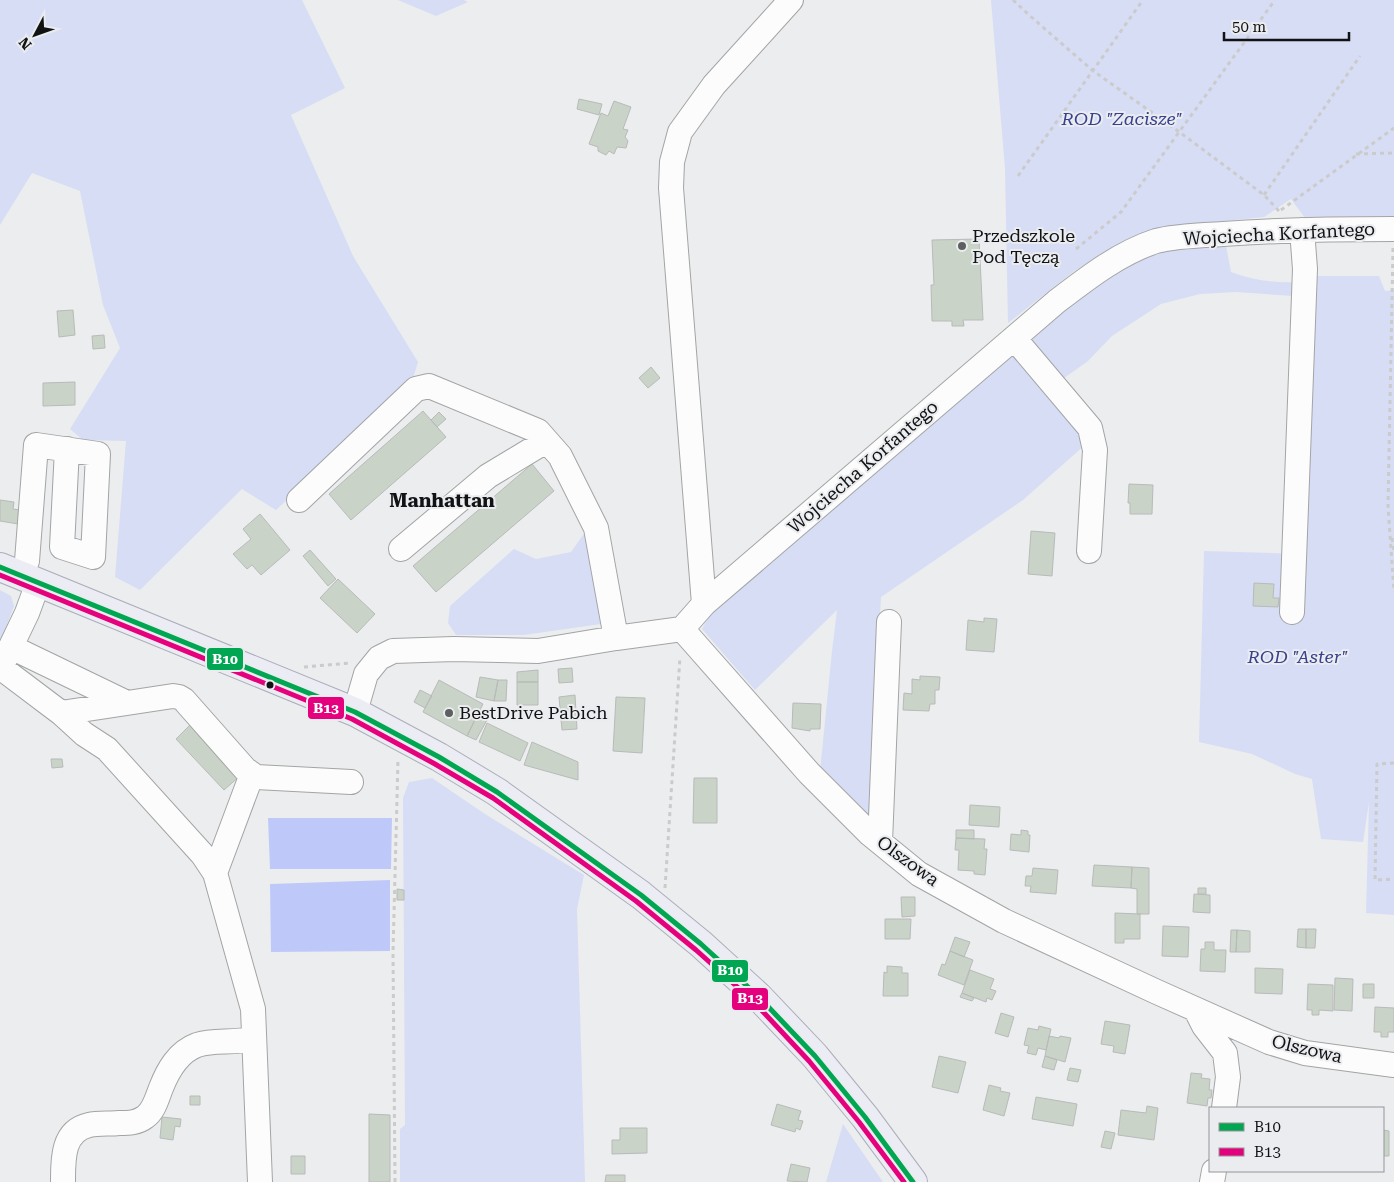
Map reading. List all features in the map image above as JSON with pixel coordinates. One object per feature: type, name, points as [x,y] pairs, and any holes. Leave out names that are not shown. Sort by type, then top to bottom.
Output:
[{"type":"main road","points":[[20,575],[355,712],[399,734],[497,792],[564,838],[662,911],[758,996],[815,1056],[865,1117],[913,1182]]},
{"type":"street","points":[[704,604],[670,188],[672,162],[680,132],[714,85],[792,0]]},
{"type":"street","name":"Wojciecha Korfantego","points":[[682,629],[704,604],[1056,302],[1087,278],[1121,257],[1156,241],[1198,235],[1302,230],[1394,229]]},
{"type":"street","points":[[1292,612],[1305,269],[1302,230]]},
{"type":"street","points":[[1014,338],[1090,428],[1096,450],[1089,551]]},
{"type":"street","points":[[299,500],[416,389],[429,386],[538,431],[560,456],[596,528],[616,638]]},
{"type":"street","points":[[401,550],[488,476],[546,441]]},
{"type":"street","points":[[4,661],[27,613],[20,575],[27,561],[36,445],[67,449]]},
{"type":"street","points":[[880,842],[889,622]]},
{"type":"street","points":[[355,712],[366,674],[379,658],[392,651],[454,649],[538,650],[682,629]]},
{"type":"street","name":"Olszowa","points":[[682,629],[809,773],[880,842],[919,874],[1004,921],[1269,1042],[1305,1053],[1394,1066]]},
{"type":"street","points":[[4,661],[127,703]]},
{"type":"street","points":[[4,661],[84,734],[107,749],[203,854],[215,873],[253,1009],[263,1177]]},
{"type":"street","points":[[60,713],[173,696],[179,697],[184,700],[245,769],[256,777],[351,782]]},
{"type":"street","points":[[215,873],[252,774]]},
{"type":"street","points":[[1196,1010],[1204,1026],[1225,1053],[1228,1077],[1224,1107]]},
{"type":"street","points":[[62,1182],[63,1154],[73,1134],[81,1128],[90,1125],[136,1122],[146,1117],[157,1101],[169,1070],[184,1052],[197,1046],[228,1040],[243,1041],[254,1038]]},
{"type":"path","points":[[1014,0],[1092,70],[1264,195],[1279,212],[1394,128]]},
{"type":"path","points":[[1018,176],[1143,0]]},
{"type":"path","points":[[1076,249],[1121,212],[1275,0]]},
{"type":"path","points":[[1264,195],[1360,56]]},
{"type":"path","points":[[1356,154],[1394,153]]},
{"type":"path","points":[[1394,229],[1388,506],[1394,592]]},
{"type":"path","points":[[1388,506],[1394,552]]},
{"type":"path","points":[[662,911],[665,892],[682,629]]},
{"type":"path","points":[[395,1182],[393,952],[399,734]]},
{"type":"path","points":[[1394,763],[1377,764],[1375,880],[1394,879]]},
{"type":"green space","points":[[0,0],[302,0],[345,88],[291,115],[353,256],[418,362],[411,385],[276,510],[242,489],[140,590],[115,577],[126,441],[83,440],[70,429],[120,348],[103,305],[80,191],[32,173],[0,225]]},
{"type":"green space","points":[[398,0],[464,0],[468,2],[436,16]]},
{"type":"green space","name":"ROD \"Zacisze\"","points":[[991,0],[1394,0],[1394,216],[1305,218],[1291,199],[1264,217],[1186,225],[1114,249],[1096,258],[1073,272],[1008,323],[1005,169]]},
{"type":"green space","points":[[1225,240],[1231,272],[1265,281],[1300,282],[1293,296],[1236,292],[1200,294],[1161,304],[1112,336],[1088,361],[1060,381],[1025,339],[1090,285],[1151,249]]},
{"type":"green space","name":"ROD \"Aster\"","points":[[1316,276],[1379,276],[1385,291],[1394,290],[1394,915],[1366,913],[1369,802],[1363,842],[1321,839],[1312,779],[1295,774],[1252,754],[1199,742],[1204,551],[1302,554]]},
{"type":"green space","points":[[1013,354],[1083,436],[1086,444],[1023,500],[881,597],[869,817],[820,772],[837,610],[755,690],[702,629],[716,604]]},
{"type":"green space","points":[[588,528],[608,623],[524,635],[456,635],[448,623],[450,606],[514,549],[536,559],[571,552]]},
{"type":"green space","points":[[0,590],[11,596],[14,606],[0,643]]},
{"type":"green space","points":[[432,778],[485,814],[584,875],[577,909],[585,1182],[400,1182],[400,1129],[405,1125],[403,798],[409,782]]},
{"type":"green space","points":[[843,1124],[883,1182],[826,1182]]},
{"type":"water","points":[[268,818],[392,818],[391,869],[270,869]]},
{"type":"water","points":[[390,880],[390,951],[271,952],[270,884]]},
{"type":"building","points":[[579,99],[602,104],[599,115],[577,109]]},
{"type":"building","points":[[614,101],[631,107],[623,129],[628,130],[625,137],[628,141],[626,148],[617,147],[614,154],[609,151],[606,155],[598,151],[598,147],[589,144],[601,113],[608,116]]},
{"type":"building","name":"Przedszkole Pod Tęczą","points":[[979,239],[983,320],[963,320],[964,326],[952,326],[952,321],[932,321],[931,285],[934,285],[932,240]]},
{"type":"building","points":[[73,310],[75,335],[59,337],[57,311]]},
{"type":"building","points":[[104,335],[105,348],[93,349],[92,336]]},
{"type":"building","points":[[651,367],[660,378],[648,388],[639,378]]},
{"type":"building","points":[[75,382],[75,405],[43,406],[43,383]]},
{"type":"building","points":[[423,411],[446,437],[351,520],[329,494]]},
{"type":"building","points":[[439,412],[446,419],[437,427],[431,420]]},
{"type":"building","points":[[532,464],[554,491],[436,592],[413,566]]},
{"type":"building","points":[[1129,484],[1153,485],[1152,514],[1130,514],[1130,503],[1128,503]]},
{"type":"building","points":[[0,500],[14,502],[13,509],[20,510],[18,524],[0,521]]},
{"type":"building","points":[[260,514],[290,550],[261,575],[252,565],[247,569],[233,554],[251,539],[243,529]]},
{"type":"building","points":[[1031,531],[1055,533],[1052,576],[1028,574]]},
{"type":"building","points":[[310,550],[336,579],[328,586],[303,556]]},
{"type":"building","points":[[338,579],[375,614],[357,633],[320,598]]},
{"type":"building","points":[[1254,583],[1274,584],[1273,598],[1279,598],[1278,607],[1253,606]]},
{"type":"building","points":[[984,618],[997,619],[994,652],[966,650],[968,620],[984,622]]},
{"type":"building","points":[[572,668],[573,682],[559,683],[558,669]]},
{"type":"building","points":[[538,670],[538,682],[517,682],[517,672]]},
{"type":"building","points":[[920,676],[940,677],[939,690],[935,690],[935,704],[930,704],[929,711],[903,710],[904,693],[912,694],[912,679],[920,680]]},
{"type":"building","points":[[480,677],[498,680],[494,701],[476,697]]},
{"type":"building","points":[[439,680],[483,704],[467,736],[423,712]]},
{"type":"building","points":[[498,680],[507,680],[506,701],[494,701]]},
{"type":"building","points":[[517,682],[538,682],[538,705],[517,705]]},
{"type":"building","points":[[420,690],[432,696],[425,708],[414,702]]},
{"type":"building","points":[[575,695],[577,729],[562,730],[559,697]]},
{"type":"building","points":[[616,697],[645,698],[642,753],[613,751]]},
{"type":"building","points":[[793,703],[821,704],[820,729],[810,729],[810,731],[792,728]]},
{"type":"building","points":[[477,715],[487,720],[476,740],[467,736]]},
{"type":"building","points":[[192,723],[241,775],[224,790],[176,739]]},
{"type":"building","points":[[487,723],[528,743],[520,761],[479,742]]},
{"type":"building","points":[[532,742],[578,762],[578,780],[524,765]]},
{"type":"building","points":[[51,759],[62,759],[63,767],[52,768]]},
{"type":"building","points":[[694,778],[717,778],[717,823],[693,823]]},
{"type":"building","points":[[970,805],[1000,807],[999,827],[969,825]]},
{"type":"building","points":[[956,830],[974,830],[974,839],[956,838]]},
{"type":"building","points":[[1021,830],[1028,831],[1028,835],[1030,835],[1029,852],[1010,850],[1011,834],[1021,835]]},
{"type":"building","points":[[956,838],[985,839],[984,849],[987,849],[985,875],[974,874],[974,871],[958,870],[959,850],[955,850]]},
{"type":"building","points":[[1094,865],[1132,867],[1131,888],[1092,886]]},
{"type":"building","points":[[1132,867],[1149,868],[1149,914],[1137,914],[1137,889],[1131,888]]},
{"type":"building","points":[[1033,868],[1058,870],[1056,894],[1030,892],[1031,886],[1025,886],[1026,876],[1032,876]]},
{"type":"building","points":[[1198,888],[1206,888],[1206,894],[1198,894]]},
{"type":"building","points":[[397,889],[404,890],[404,900],[397,900]]},
{"type":"building","points":[[1194,894],[1210,895],[1210,913],[1193,912]]},
{"type":"building","points":[[901,897],[915,897],[915,916],[902,917]]},
{"type":"building","points":[[1115,913],[1140,914],[1140,939],[1124,939],[1124,943],[1115,943]]},
{"type":"building","points":[[885,919],[911,919],[910,939],[885,939]]},
{"type":"building","points":[[1163,926],[1189,927],[1188,957],[1162,956]]},
{"type":"building","points":[[1298,929],[1306,929],[1306,948],[1297,947]]},
{"type":"building","points":[[1306,929],[1316,929],[1315,948],[1306,948]]},
{"type":"building","points":[[1231,930],[1237,930],[1236,952],[1230,952]]},
{"type":"building","points":[[1237,930],[1250,931],[1250,952],[1236,952]]},
{"type":"building","points":[[955,937],[970,942],[964,957],[950,951]]},
{"type":"building","points":[[1205,942],[1214,942],[1214,950],[1226,950],[1225,972],[1200,971],[1201,949],[1205,949]]},
{"type":"building","points":[[950,951],[973,960],[964,985],[938,975],[942,964],[945,965]]},
{"type":"building","points":[[887,966],[902,967],[902,973],[908,973],[908,996],[883,996],[884,972],[887,973]]},
{"type":"building","points":[[1255,968],[1283,969],[1282,994],[1255,993]]},
{"type":"building","points":[[970,970],[994,979],[990,989],[996,991],[992,1000],[987,998],[986,1002],[962,993]]},
{"type":"building","points":[[1335,978],[1353,979],[1352,1011],[1334,1010]]},
{"type":"building","points":[[1308,984],[1333,985],[1333,1011],[1319,1010],[1319,1015],[1312,1015],[1312,1010],[1307,1010]]},
{"type":"building","points":[[1363,984],[1374,984],[1374,998],[1363,998]]},
{"type":"building","points":[[962,993],[974,998],[972,1001],[960,997]]},
{"type":"building","points":[[1375,1007],[1394,1008],[1394,1032],[1388,1032],[1388,1037],[1381,1037],[1381,1032],[1374,1032]]},
{"type":"building","points":[[1001,1013],[1014,1017],[1008,1037],[995,1033]]},
{"type":"building","points":[[1105,1021],[1130,1025],[1125,1054],[1113,1052],[1114,1046],[1101,1044]]},
{"type":"building","points":[[1039,1026],[1051,1029],[1046,1050],[1038,1048],[1036,1055],[1027,1053],[1029,1046],[1024,1045],[1028,1028],[1038,1030]]},
{"type":"building","points":[[1049,1036],[1071,1038],[1065,1062],[1045,1056]]},
{"type":"building","points":[[939,1056],[966,1062],[958,1093],[932,1087]]},
{"type":"building","points":[[1045,1056],[1057,1060],[1054,1070],[1042,1067]]},
{"type":"building","points":[[1070,1068],[1081,1070],[1078,1082],[1067,1080]]},
{"type":"building","points":[[1191,1073],[1202,1074],[1201,1078],[1210,1079],[1209,1090],[1212,1090],[1207,1106],[1187,1103]]},
{"type":"building","points":[[989,1085],[1001,1088],[1000,1091],[1010,1093],[1004,1116],[983,1110]]},
{"type":"building","points":[[190,1096],[200,1096],[200,1105],[190,1105]]},
{"type":"building","points":[[1036,1097],[1077,1104],[1073,1126],[1032,1119]]},
{"type":"building","points":[[777,1104],[801,1111],[798,1120],[803,1121],[800,1130],[796,1128],[795,1132],[771,1125]]},
{"type":"building","points":[[1147,1106],[1158,1108],[1154,1140],[1118,1135],[1121,1110],[1146,1113]]},
{"type":"building","points":[[369,1114],[390,1115],[390,1182],[369,1182]]},
{"type":"building","points":[[162,1117],[181,1119],[180,1127],[175,1126],[173,1140],[160,1138]]},
{"type":"building","points":[[620,1128],[647,1128],[647,1153],[612,1154],[612,1140],[620,1140]]},
{"type":"building","points":[[1384,1130],[1389,1131],[1389,1156],[1384,1156]]},
{"type":"building","points":[[1105,1131],[1115,1133],[1111,1149],[1101,1147]]},
{"type":"building","points":[[291,1156],[305,1156],[305,1174],[291,1174]]},
{"type":"building","points":[[791,1164],[810,1168],[807,1182],[787,1181]]},
{"type":"building","points":[[606,1175],[625,1175],[625,1182],[605,1182]]},
{"type":"transit line","name":"B10","points":[[0,567],[355,712],[439,757],[497,792],[641,895],[701,944],[758,996],[815,1056],[865,1117],[913,1182]]},
{"type":"transit line","name":"B13","points":[[0,575],[352,719],[493,798],[636,901],[696,950],[753,1001],[809,1061],[859,1122],[904,1182]]},
{"type":"place","name":"Przedszkole Pod Tęczą","points":[[962,246]]},
{"type":"place","name":"BestDrive Pabich","points":[[449,713]]},
{"type":"district","name":"Manhattan","points":[[442,500]]}]
